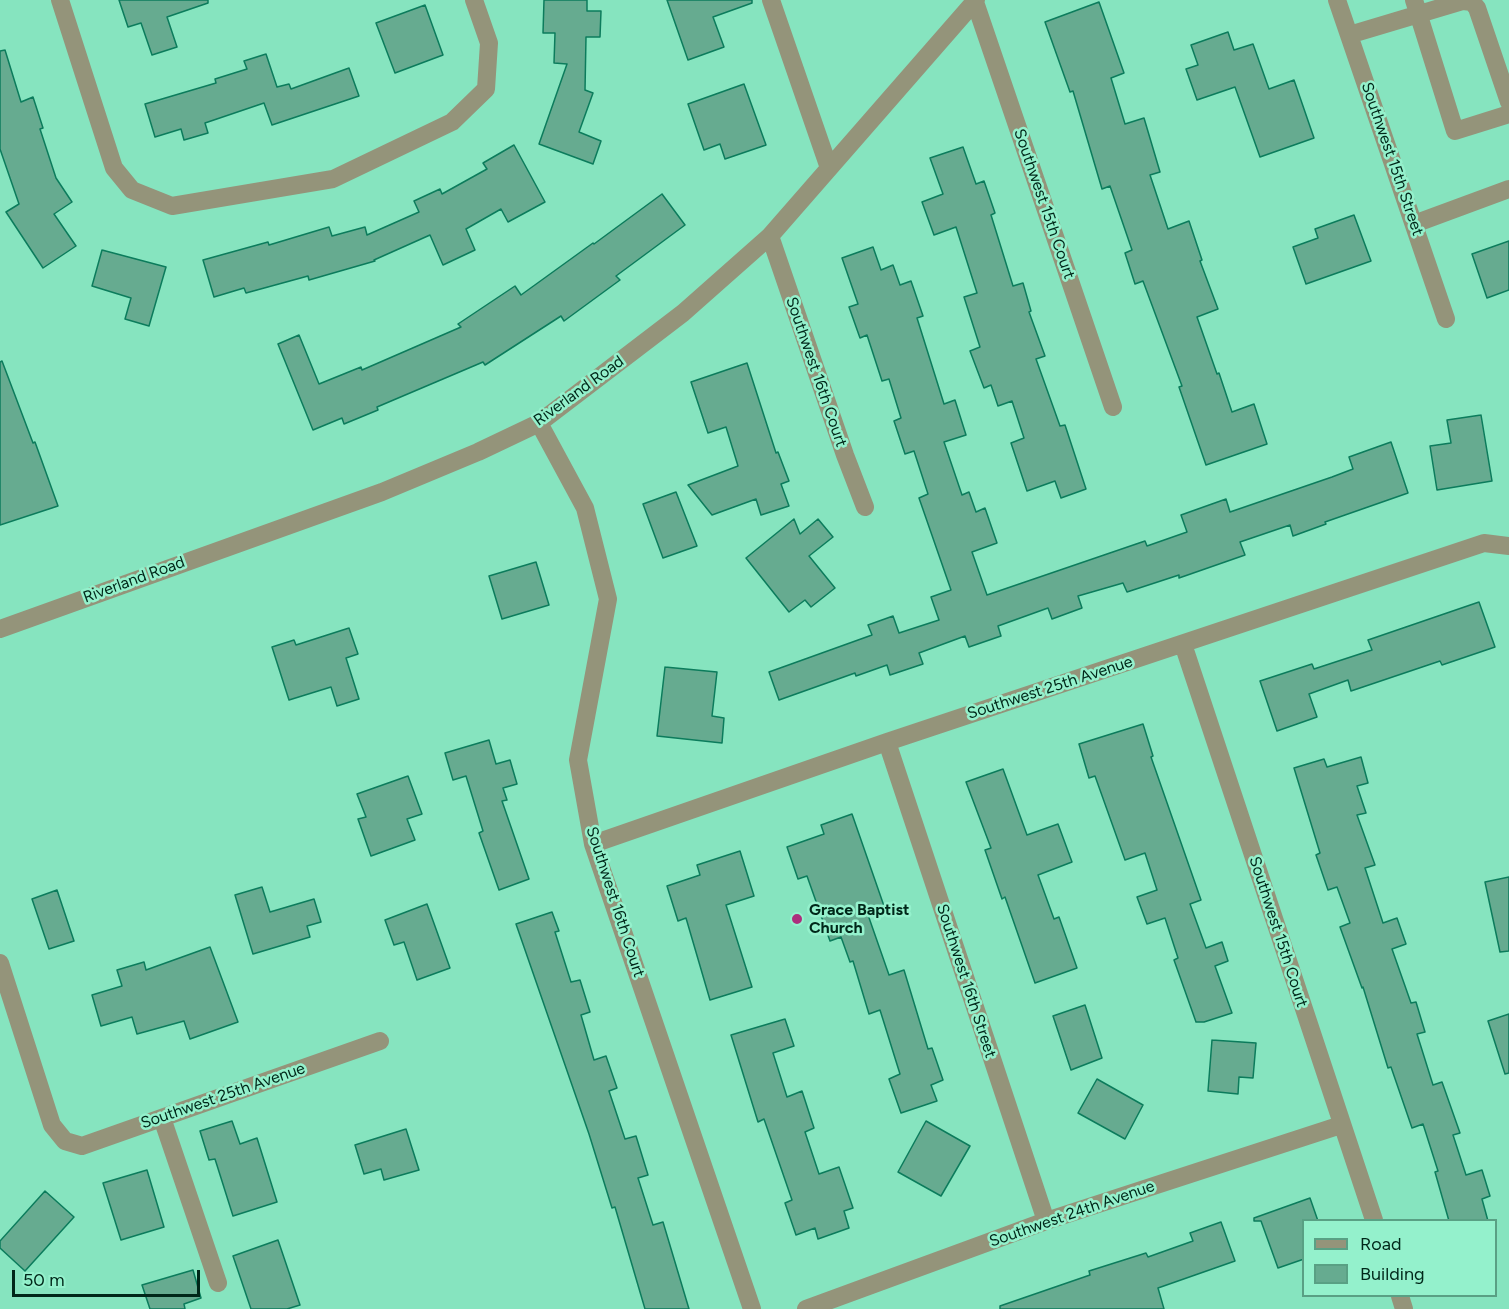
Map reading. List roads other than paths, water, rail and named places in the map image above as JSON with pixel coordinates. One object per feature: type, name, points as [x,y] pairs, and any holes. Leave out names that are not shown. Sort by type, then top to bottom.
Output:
[{"type":"street","points":[[60,0],[114,168],[132,190],[172,206],[333,179],[452,122],[486,89],[489,43],[474,0]]},
{"type":"street","points":[[771,0],[829,168]]},
{"type":"street","name":"Southwest 15th Street","points":[[1337,0],[1446,319]]},
{"type":"street","name":"Riverland Road","points":[[0,629],[382,492],[478,452],[538,423],[682,313],[770,237],[976,1]]},
{"type":"street","name":"Southwest 15th Court","points":[[976,1],[1113,407]]},
{"type":"street","points":[[1349,34],[1417,7],[1463,1],[1472,2],[1509,102]]},
{"type":"street","points":[[1417,7],[1455,131],[1509,114]]},
{"type":"street","points":[[1414,224],[1509,189]]},
{"type":"street","name":"Southwest 16th Court","points":[[770,237],[865,507]]},
{"type":"street","name":"Southwest 16th Court","points":[[538,423],[585,508],[608,599],[578,760],[593,844],[752,1309]]},
{"type":"street","name":"Southwest 25th Avenue","points":[[593,844],[887,742],[1484,543],[1509,546]]},
{"type":"street","name":"Southwest 15th Court","points":[[1182,644],[1373,1219]]},
{"type":"street","name":"Southwest 16th Street","points":[[887,742],[1046,1221]]},
{"type":"street","name":"Southwest 25th Avenue","points":[[0,963],[52,1125],[65,1141],[82,1146],[380,1041]]},
{"type":"street","points":[[162,1118],[218,1283]]},
{"type":"street","name":"Southwest 24th Avenue","points":[[806,1309],[1046,1221],[1341,1125]]},
{"type":"place","name":"Grace Baptist Church","points":[[797,919]]}]
